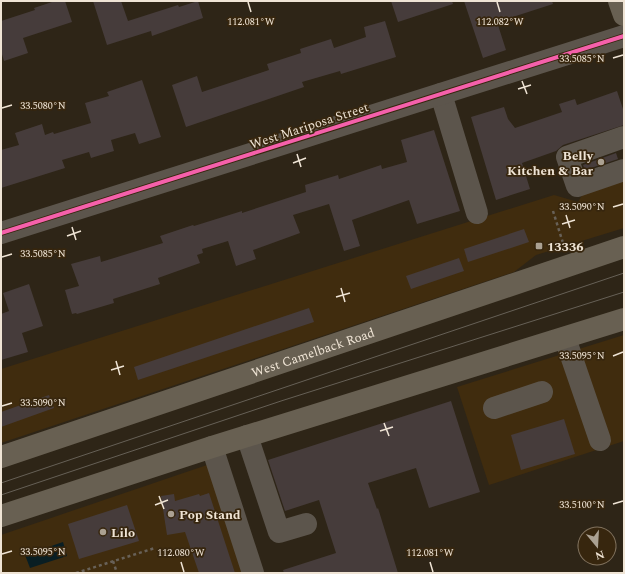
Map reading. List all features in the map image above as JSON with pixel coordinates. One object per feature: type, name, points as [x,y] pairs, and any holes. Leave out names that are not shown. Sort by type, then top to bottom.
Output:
[{"type":"main road","points":[[619,1],[624,15]]},
{"type":"main road","name":"West Camelback Road","points":[[1,457],[624,247]]},
{"type":"main road","points":[[1,516],[212,447],[624,319]]},
{"type":"street","name":"West Mariposa Street","points":[[1,233],[624,36]]},
{"type":"street","points":[[440,94],[477,213]]},
{"type":"street","points":[[624,137],[567,157],[577,186],[624,170]]},
{"type":"street","points":[[565,338],[600,440]]},
{"type":"street","points":[[494,408],[542,392]]},
{"type":"street","points":[[247,436],[279,532],[306,524]]},
{"type":"street","points":[[212,447],[253,573]]},
{"type":"path","points":[[553,211],[563,243]]},
{"type":"path","points":[[76,573],[155,548]]},
{"type":"path","points":[[113,562],[117,573]]},
{"type":"shaded area","points":[[624,176],[624,228],[536,255],[514,272],[1,443],[1,369],[554,195],[578,202],[585,190]]},
{"type":"shaded area","points":[[624,335],[624,441],[489,485],[457,387]]},
{"type":"shaded area","points":[[210,464],[247,573],[1,573],[1,535]]},
{"type":"water","points":[[63,542],[67,556],[30,568],[25,555]]},
{"type":"building","points":[[55,1],[65,1],[72,22],[23,38],[28,53],[4,61],[1,51],[1,21],[35,10],[34,8]]},
{"type":"building","points":[[93,1],[121,1],[128,21],[178,5],[179,7],[198,1],[203,18],[152,36],[151,31],[107,45]]},
{"type":"building","points":[[391,1],[452,1],[453,4],[398,22]]},
{"type":"building","points":[[464,1],[552,1],[553,4],[497,22],[506,50],[483,58]]},
{"type":"building","points":[[385,21],[396,57],[341,74],[340,71],[302,82],[304,87],[186,127],[172,85],[197,76],[202,92],[269,70],[267,64],[301,53],[300,49],[331,39],[334,48],[366,37],[364,27]]},
{"type":"building","points":[[142,80],[161,137],[139,144],[135,133],[111,140],[114,151],[91,158],[89,152],[62,160],[65,168],[1,188],[1,150],[19,145],[15,133],[42,124],[45,135],[53,132],[54,134],[91,123],[85,103],[109,96],[107,92]]},
{"type":"building","points":[[617,91],[624,112],[624,125],[563,145],[556,151],[522,163],[530,189],[496,200],[471,117],[504,107],[508,119],[515,128],[562,112],[559,104],[575,99],[577,105]]},
{"type":"building","points":[[434,130],[460,211],[417,224],[409,200],[352,220],[360,246],[344,251],[329,204],[293,215],[300,233],[253,250],[256,259],[236,266],[228,241],[202,249],[203,253],[197,255],[200,263],[158,278],[160,284],[113,299],[114,303],[77,314],[72,314],[65,290],[79,286],[71,264],[100,256],[101,262],[163,243],[160,236],[242,211],[242,213],[306,192],[305,185],[338,175],[339,179],[381,165],[382,169],[407,162],[401,140]]},
{"type":"building","points":[[616,153],[618,159],[585,170],[583,165]]},
{"type":"building","points":[[524,229],[529,242],[468,262],[464,249]]},
{"type":"building","points":[[459,258],[464,271],[411,289],[406,276]]},
{"type":"building","points":[[29,284],[43,326],[22,333],[28,352],[1,360],[1,314],[9,311],[3,293]]},
{"type":"building","points":[[309,308],[314,322],[138,380],[134,367]]},
{"type":"building","points":[[49,395],[54,408],[1,427],[1,412]]},
{"type":"building","points":[[451,401],[480,492],[429,508],[416,468],[368,483],[377,509],[378,508],[398,573],[284,573],[283,570],[336,553],[319,500],[285,511],[268,460]]},
{"type":"building","points":[[564,419],[575,454],[521,470],[511,435]]},
{"type":"building","points":[[209,493],[235,573],[199,573],[185,532],[167,535],[161,496],[174,494],[175,501],[199,494],[200,496]]},
{"type":"building","name":"Lilo","points":[[127,505],[139,541],[79,559],[68,524]]},
{"type":"tram line","points":[[1,483],[624,273]]},
{"type":"tram line","points":[[1,495],[281,401],[624,292]]},
{"type":"cycle path","points":[[1,233],[624,36]]},
{"type":"place","name":"Belly Kitchen & Bar","points":[[601,162]]},
{"type":"place","name":"13336","points":[[539,246]]},
{"type":"place","name":"Pop Stand","points":[[171,514]]},
{"type":"place","name":"Lilo","points":[[103,532]]}]
